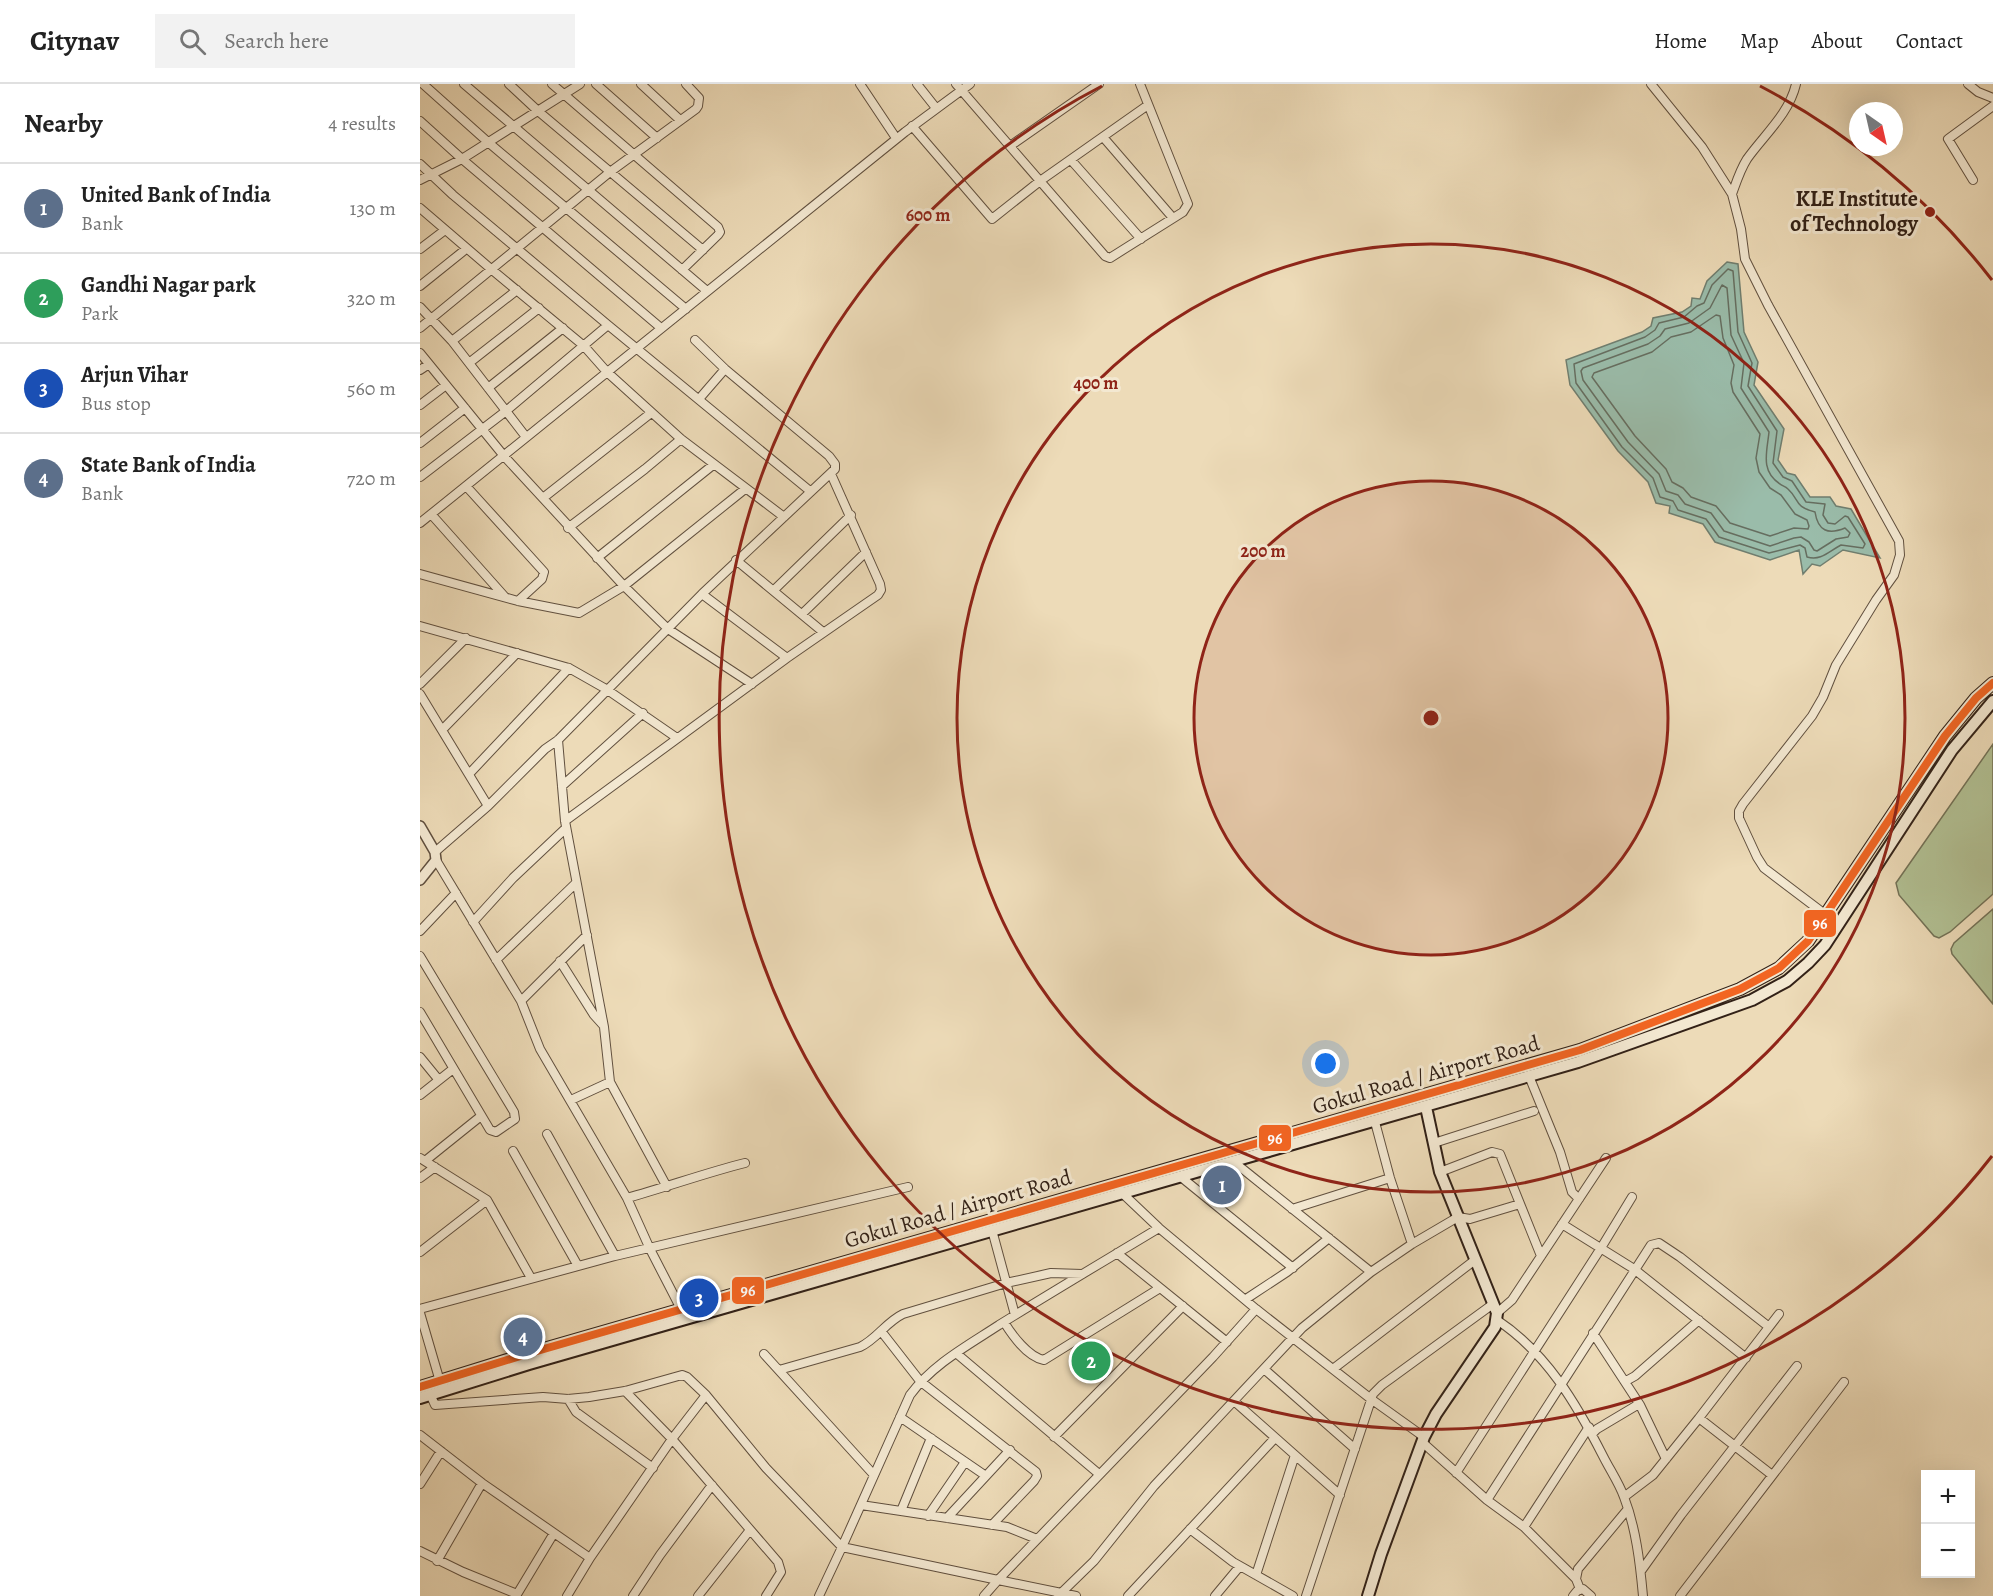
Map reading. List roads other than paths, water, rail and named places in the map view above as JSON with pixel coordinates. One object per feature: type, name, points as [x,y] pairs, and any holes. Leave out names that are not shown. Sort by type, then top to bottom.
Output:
[{"type":"main road","name":"Gokul Road / Airport Road","points":[[420,1387],[441,1385],[1119,1188],[1580,1050],[1740,989],[1779,968],[1808,941],[1945,736],[1976,698],[1993,683]]},
{"type":"main road","points":[[684,1314],[992,1230],[1119,1188],[1181,1177],[1529,1077],[1578,1062],[1752,1000],[1787,981],[1825,945],[1952,750],[1993,701]]},
{"type":"main road","points":[[1779,968],[1787,981]]},
{"type":"main road","points":[[1766,975],[1775,988]]},
{"type":"main road","points":[[1368,1596],[1423,1439],[1436,1413],[1495,1327],[1496,1312],[1440,1172],[1426,1107]]},
{"type":"main road","points":[[425,1396],[441,1385]]},
{"type":"street","points":[[423,84],[686,309]]},
{"type":"street","points":[[464,84],[707,291]]},
{"type":"street","points":[[509,84],[703,250]]},
{"type":"street","points":[[552,84],[718,228],[720,232],[718,235],[682,270]]},
{"type":"street","points":[[420,180],[462,159],[580,84]]},
{"type":"street","points":[[596,84],[657,138]]},
{"type":"street","points":[[641,84],[680,120]]},
{"type":"street","points":[[420,328],[587,190],[698,106],[696,93],[687,84]]},
{"type":"street","points":[[860,84],[896,138]]},
{"type":"street","points":[[917,84],[936,108]]},
{"type":"street","points":[[420,523],[936,108],[959,87],[970,84]]},
{"type":"street","points":[[1010,146],[1099,84]]},
{"type":"street","points":[[959,87],[1107,258],[1114,257],[1173,218],[1187,208],[1188,204],[1140,84]]},
{"type":"street","points":[[1651,84],[1702,147],[1732,194],[1741,229],[1745,259],[1768,305],[1899,541],[1900,555],[1894,575],[1836,665],[1817,706],[1739,811],[1743,827],[1764,868],[1826,915]]},
{"type":"street","points":[[1732,194],[1746,161],[1787,107],[1796,84]]},
{"type":"street","points":[[1968,84],[1978,92],[1993,98]]},
{"type":"street","points":[[912,126],[992,219],[1148,105]]},
{"type":"street","points":[[1973,180],[1948,139],[1993,106]]},
{"type":"street","points":[[420,121],[662,328]]},
{"type":"street","points":[[1103,137],[1173,218]]},
{"type":"street","points":[[1071,160],[1141,239]]},
{"type":"street","points":[[420,164],[608,326],[810,492]]},
{"type":"street","points":[[422,211],[584,346],[608,372],[681,439],[784,517]]},
{"type":"street","points":[[420,249],[445,230]]},
{"type":"street","points":[[420,286],[466,249]]},
{"type":"street","points":[[452,341],[517,290]]},
{"type":"street","points":[[420,307],[452,341],[526,437]]},
{"type":"street","points":[[469,363],[538,308]]},
{"type":"street","points":[[420,477],[506,411],[608,326]]},
{"type":"street","points":[[488,388],[563,328]]},
{"type":"street","points":[[420,880],[435,856],[488,807],[545,749],[558,740],[736,560],[835,469],[835,464],[829,456],[725,369],[695,340]]},
{"type":"street","points":[[420,353],[504,456],[568,528],[624,586],[668,629],[752,684]]},
{"type":"street","points":[[420,370],[429,364]]},
{"type":"street","points":[[699,399],[725,369]]},
{"type":"street","points":[[420,405],[446,385]]},
{"type":"street","points":[[420,443],[465,408]]},
{"type":"street","points":[[543,498],[651,413]]},
{"type":"street","points":[[568,528],[681,439]]},
{"type":"street","points":[[597,558],[713,465]]},
{"type":"street","points":[[473,922],[565,824],[677,738],[878,595],[881,590],[831,474]]},
{"type":"street","points":[[466,486],[544,572],[542,579],[518,601]]},
{"type":"street","points":[[420,574],[518,601],[579,613],[624,586],[745,489]]},
{"type":"street","points":[[431,514],[506,598]]},
{"type":"street","points":[[774,590],[850,515]]},
{"type":"street","points":[[802,614],[866,552]]},
{"type":"street","points":[[736,560],[823,632]]},
{"type":"street","points":[[702,594],[787,658]]},
{"type":"street","points":[[420,626],[569,669],[606,689],[677,738]]},
{"type":"street","points":[[420,684],[466,639]]},
{"type":"street","points":[[442,730],[517,654]]},
{"type":"street","points":[[469,774],[569,669]]},
{"type":"street","points":[[420,694],[488,807]]},
{"type":"street","points":[[562,786],[643,713]]},
{"type":"street","points":[[558,740],[565,824],[604,1027],[610,1082],[666,1187]]},
{"type":"street","points":[[420,826],[456,893],[521,1001],[540,1049],[627,1198],[650,1249],[684,1314]]},
{"type":"street","points":[[496,960],[576,883]]},
{"type":"street","points":[[420,931],[456,893]]},
{"type":"street","points":[[521,1001],[586,935]]},
{"type":"street","points":[[420,956],[515,1116],[512,1121],[493,1132],[420,1012]]},
{"type":"street","points":[[561,961],[594,1015],[604,1027]]},
{"type":"street","points":[[420,1057],[438,1079]]},
{"type":"street","points":[[420,1095],[453,1069]]},
{"type":"street","points":[[1529,1077],[1560,1152],[1572,1192],[1579,1199]]},
{"type":"street","points":[[571,1100],[610,1082]]},
{"type":"street","points":[[1434,1143],[1534,1111]]},
{"type":"street","points":[[482,1116],[422,1160],[487,1200],[531,1278]]},
{"type":"street","points":[[1375,1122],[1390,1178],[1412,1244]]},
{"type":"street","points":[[547,1134],[615,1256]]},
{"type":"street","points":[[513,1151],[578,1266]]},
{"type":"street","points":[[1440,1172],[1496,1152],[1502,1157],[1541,1256]]},
{"type":"street","points":[[1306,1596],[1371,1399],[1382,1385],[1512,1300],[1606,1158]]},
{"type":"street","points":[[1234,1162],[1371,1272]]},
{"type":"street","points":[[627,1198],[666,1187],[696,1175],[745,1163]]},
{"type":"street","points":[[420,1178],[435,1167]]},
{"type":"street","points":[[1181,1177],[1293,1268]]},
{"type":"street","points":[[1292,1209],[1390,1178]]},
{"type":"street","points":[[441,1385],[420,1311],[615,1256],[908,1187]]},
{"type":"street","points":[[1119,1188],[1159,1227],[1256,1309],[1423,1439],[1456,1473],[1487,1500],[1524,1527],[1576,1579],[1580,1589],[1591,1596]]},
{"type":"street","points":[[1456,1473],[1632,1197]]},
{"type":"street","points":[[420,1252],[487,1200]]},
{"type":"street","points":[[1059,1594],[1094,1561],[1154,1486],[1314,1317],[1371,1272],[1458,1217],[1470,1219],[1520,1204]]},
{"type":"street","points":[[1562,1224],[1634,1269],[1746,1358]]},
{"type":"street","points":[[819,1596],[910,1395],[920,1381],[956,1353],[1004,1322],[1159,1227]]},
{"type":"street","points":[[992,1230],[1015,1315]]},
{"type":"street","points":[[1246,1299],[1293,1268],[1329,1238]]},
{"type":"street","points":[[1487,1500],[1651,1245],[1659,1243],[1680,1257],[1769,1327]]},
{"type":"street","points":[[1117,1253],[1227,1342]]},
{"type":"street","points":[[1333,1369],[1475,1260]]},
{"type":"street","points":[[778,1370],[860,1347],[903,1314],[1006,1283],[1051,1273],[1082,1274]]},
{"type":"street","points":[[1004,1322],[1024,1346],[1037,1358],[1044,1360],[1160,1288]]},
{"type":"street","points":[[1054,1437],[1183,1306]]},
{"type":"street","points":[[984,1596],[1256,1309]]},
{"type":"street","points":[[1496,1312],[1561,1383],[1590,1431],[1624,1497],[1639,1556],[1642,1596]]},
{"type":"street","points":[[1624,1497],[1646,1482],[1666,1459],[1779,1314]]},
{"type":"street","points":[[1626,1382],[1699,1320]]},
{"type":"street","points":[[881,1331],[920,1381],[1010,1450],[1032,1468],[1037,1476],[992,1525]]},
{"type":"street","points":[[1593,1333],[1639,1404],[1666,1459]]},
{"type":"street","points":[[956,1353],[1099,1474]]},
{"type":"street","points":[[764,1354],[874,1475]]},
{"type":"street","points":[[1641,1571],[1797,1366]]},
{"type":"street","points":[[1264,1369],[1355,1449]]},
{"type":"street","points":[[425,1396],[435,1405],[543,1397],[568,1399],[626,1391],[682,1376],[687,1377],[706,1395],[766,1468],[843,1547],[1076,1596]]},
{"type":"street","points":[[1680,1596],[1844,1382]]},
{"type":"street","points":[[626,1391],[672,1439],[780,1567],[780,1576],[766,1596]]},
{"type":"street","points":[[567,1596],[590,1558],[672,1439],[706,1395]]},
{"type":"street","points":[[568,1399],[576,1412],[653,1467]]},
{"type":"street","points":[[1234,1401],[1340,1495]]},
{"type":"street","points":[[1524,1527],[1590,1431],[1639,1404]]},
{"type":"street","points":[[900,1417],[986,1476]]},
{"type":"street","points":[[1699,1418],[1772,1475]]},
{"type":"street","points":[[420,1435],[482,1483],[590,1558]]},
{"type":"street","points":[[901,1511],[931,1438]]},
{"type":"street","points":[[1128,1596],[1275,1438]]},
{"type":"street","points":[[946,1518],[1010,1450]]},
{"type":"street","points":[[420,1484],[441,1451]]},
{"type":"street","points":[[1256,1575],[1294,1455]]},
{"type":"street","points":[[928,1515],[965,1462]]},
{"type":"street","points":[[437,1561],[482,1483]]},
{"type":"street","points":[[633,1596],[649,1570],[712,1485]]},
{"type":"street","points":[[861,1505],[992,1525],[1019,1531],[1037,1539]]},
{"type":"street","points":[[1576,1579],[1578,1569],[1627,1510]]},
{"type":"street","points":[[1190,1529],[1219,1553],[1293,1596]]},
{"type":"street","points":[[698,1596],[750,1530]]},
{"type":"street","points":[[420,1551],[437,1561],[517,1595],[554,1533]]},
{"type":"street","points":[[1215,1596],[1240,1566]]},
{"type":"street","points":[[1573,1596],[1580,1589]]},
{"type":"water","points":[[1727,262],[1738,264],[1744,332],[1758,362],[1754,385],[1784,429],[1778,460],[1787,473],[1795,475],[1810,497],[1830,497],[1836,506],[1851,509],[1880,558],[1843,550],[1820,566],[1812,564],[1803,574],[1799,550],[1770,560],[1715,542],[1703,524],[1669,513],[1670,506],[1656,503],[1648,482],[1618,451],[1570,385],[1566,360],[1642,332],[1651,326],[1653,318],[1682,312],[1691,306],[1692,298],[1700,299],[1707,281]]},
{"type":"place","name":"KLE Institute of Technology","points":[[1930,212]]},
{"type":"place","name":"United Bank of India","points":[[1222,1185]]},
{"type":"place","name":"Arjun Vihar","points":[[699,1298]]},
{"type":"place","name":"State Bank of India","points":[[523,1337]]},
{"type":"place","name":"Gandhi Nagar park","points":[[1091,1361]]}]
